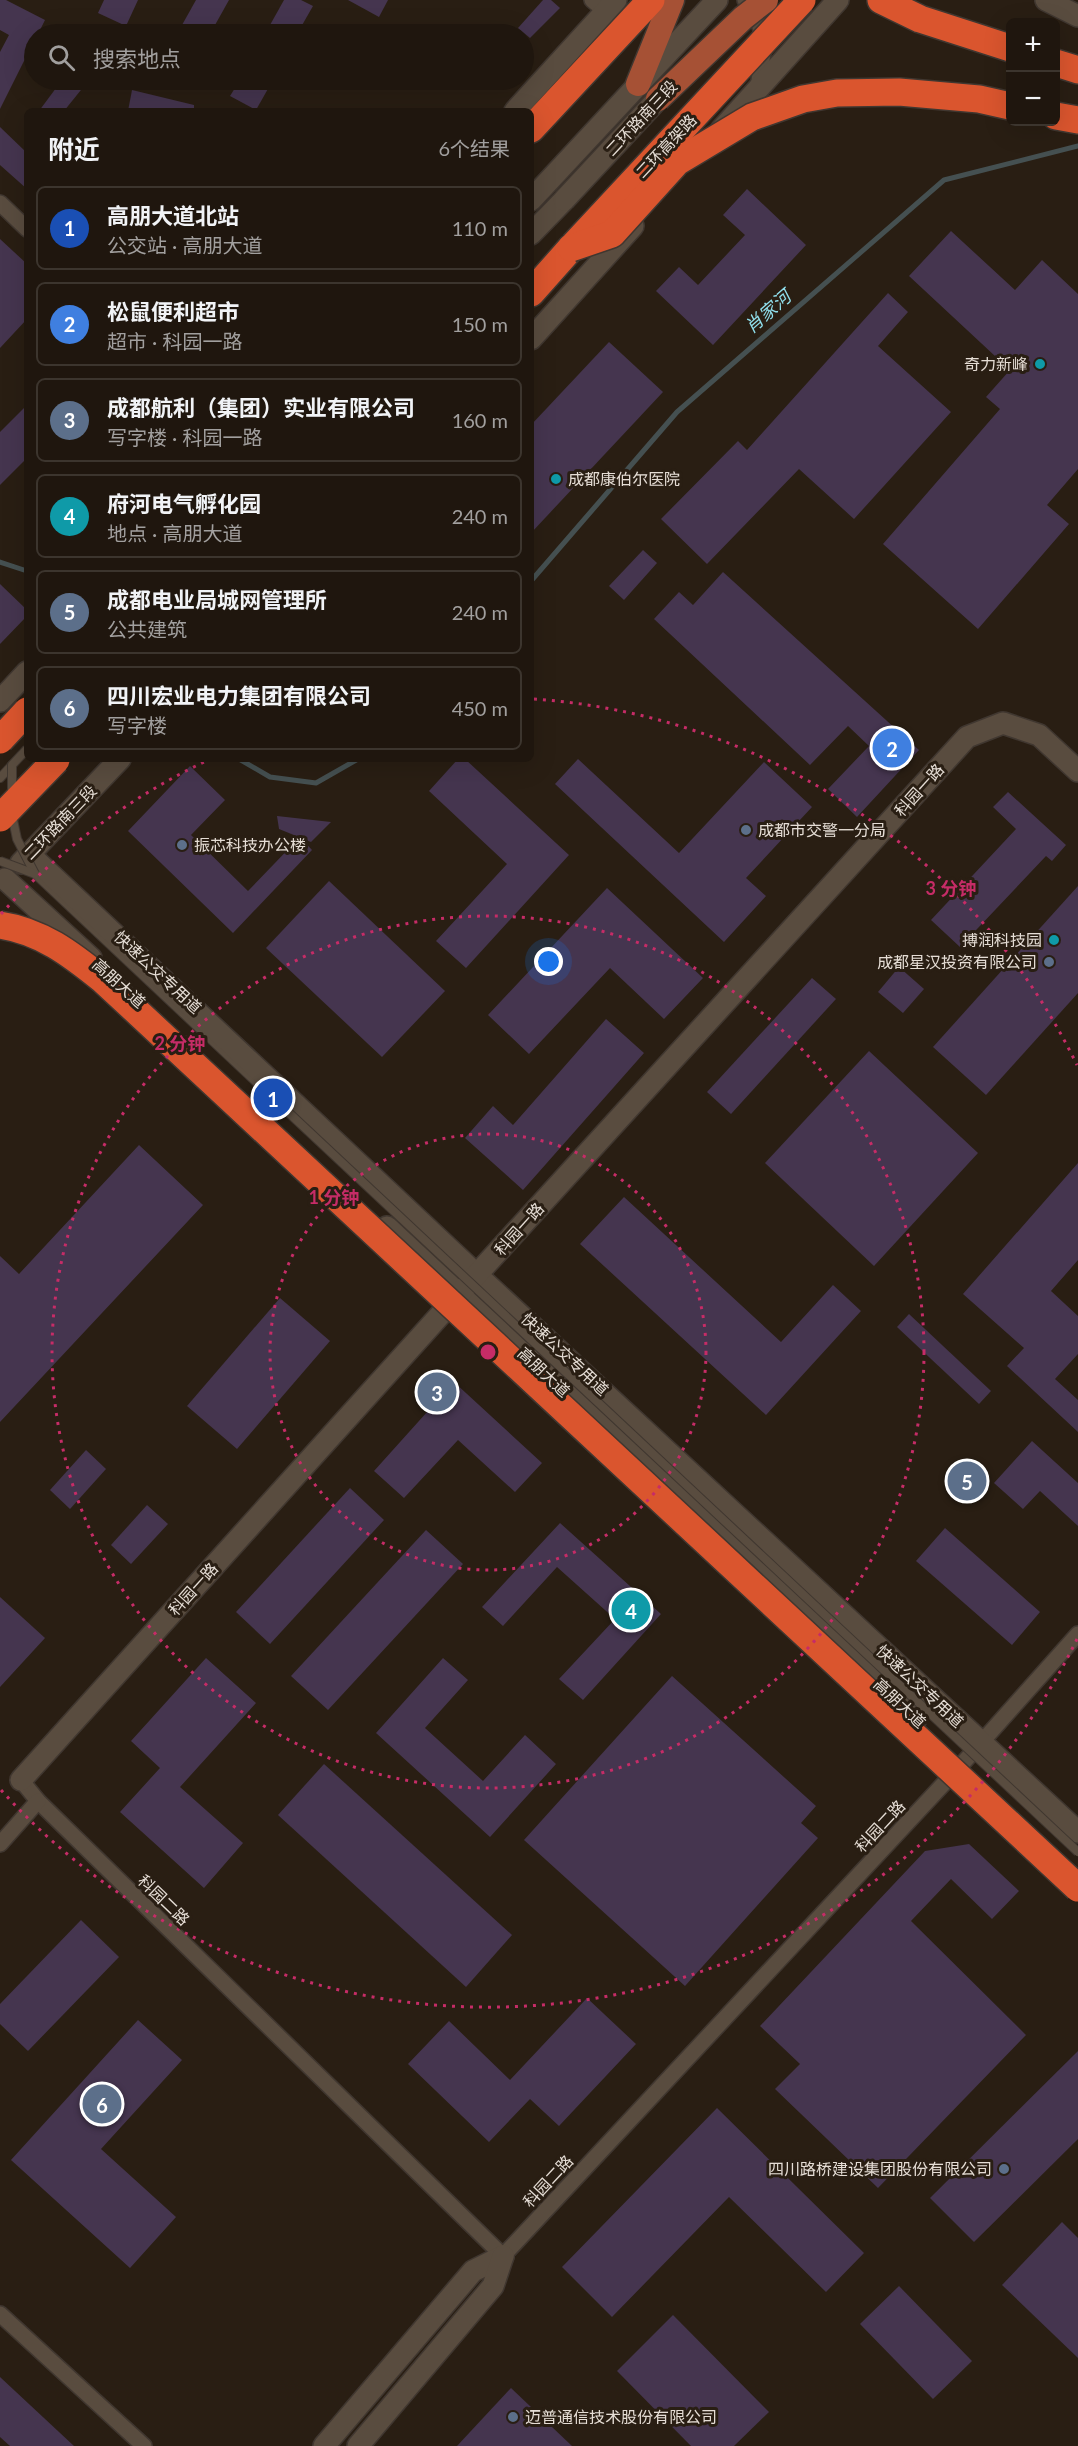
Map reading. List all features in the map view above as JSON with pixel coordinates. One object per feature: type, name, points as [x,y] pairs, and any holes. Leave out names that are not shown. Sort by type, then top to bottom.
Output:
[{"type":"highway","points":[[534,115],[651,0]]},
{"type":"highway","name":"二环高架路","points":[[534,283],[572,248],[802,0]]},
{"type":"highway","points":[[881,0],[921,18],[1006,46]]},
{"type":"highway","points":[[534,113],[563,75],[610,3]]},
{"type":"highway","points":[[1060,64],[1078,70]]},
{"type":"highway","points":[[572,248],[612,234],[677,162],[752,117],[803,99],[837,93],[899,92],[979,99],[1006,105]]},
{"type":"highway","points":[[1060,117],[1078,120]]},
{"type":"highway","points":[[0,740],[24,714]]},
{"type":"highway","points":[[0,818],[54,762]]},
{"type":"highway","points":[[0,925],[32,932],[68,951],[103,980],[1078,1888]]},
{"type":"main road","points":[[638,84],[672,0]]},
{"type":"main road","name":"二环路南三段","points":[[538,192],[717,0]]},
{"type":"main road","name":"二环路南三段","points":[[534,231],[747,0]]},
{"type":"main road","points":[[658,99],[743,18],[766,0]]},
{"type":"main road","points":[[534,336],[838,0]]},
{"type":"main road","points":[[1046,0],[1078,16]]},
{"type":"main road","points":[[0,701],[24,675]]},
{"type":"main road","name":"科园一路","points":[[21,1780],[460,1293],[967,737],[1004,723],[1039,735],[1078,771]]},
{"type":"main road","name":"二环路南三段","points":[[2,875],[32,864],[117,762]]},
{"type":"main road","name":"高朋大道","points":[[32,864],[1078,1832]]},
{"type":"main road","name":"高朋大道","points":[[2,875],[460,1293],[1078,1870]]},
{"type":"main road","points":[[336,2442],[473,2271],[503,2256]]},
{"type":"main road","points":[[358,2446],[493,2286],[503,2256]]},
{"type":"street","points":[[747,0],[759,19],[765,37],[759,88]]},
{"type":"street","points":[[833,0],[838,0]]},
{"type":"street","points":[[0,203],[24,226]]},
{"type":"street","name":"科园二路","points":[[21,1780],[38,1802],[503,2256],[963,1763],[1078,1634]]},
{"type":"street","points":[[0,1844],[38,1802]]},
{"type":"street","points":[[0,2314],[144,2446]]},
{"type":"lane","points":[[0,778],[24,752]]},
{"type":"lane","name":"快速公交专用道","points":[[12,765],[12,821],[17,839],[32,864],[1078,1852]]},
{"type":"building","points":[[0,0],[6,0],[45,20],[43,24],[24,24],[24,61],[0,109],[0,52],[9,35],[0,30]]},
{"type":"building","points":[[104,0],[138,0],[127,24],[122,24],[98,13]]},
{"type":"building","points":[[196,0],[229,0],[216,24],[183,24]]},
{"type":"building","points":[[284,0],[301,0],[313,6],[303,24],[271,24]]},
{"type":"building","points":[[348,0],[388,0],[379,17]]},
{"type":"building","points":[[543,0],[551,0],[560,8],[534,34],[534,24],[522,24]]},
{"type":"building","points":[[55,90],[81,90],[66,108],[41,108]]},
{"type":"building","points":[[132,90],[194,105],[194,108],[129,108]]},
{"type":"building","points":[[234,90],[267,90],[257,108],[252,108],[230,96]]},
{"type":"building","points":[[0,127],[24,150],[24,186],[0,165]]},
{"type":"building","points":[[747,189],[806,245],[713,345],[656,291],[679,267],[698,285],[745,235],[723,215]]},
{"type":"building","points":[[951,231],[1015,290],[1042,260],[1078,294],[1078,469],[1047,505],[1069,524],[978,629],[883,544],[1000,409],[986,397],[1010,370],[909,276]]},
{"type":"building","points":[[0,239],[24,261],[24,322],[0,348]]},
{"type":"building","points":[[888,293],[908,312],[878,346],[951,412],[854,519],[799,469],[707,564],[661,519],[738,441],[747,450]]},
{"type":"building","name":"成都康伯尔医院","points":[[609,342],[663,392],[534,530],[534,422]]},
{"type":"building","points":[[24,408],[24,461],[0,485],[0,432]]},
{"type":"building","points":[[643,550],[657,563],[624,600],[609,586]]},
{"type":"building","points":[[723,572],[919,750],[857,817],[828,789],[869,746],[848,726],[810,765],[654,619],[679,592],[693,605]]},
{"type":"building","points":[[0,584],[24,607],[24,619],[0,644]]},
{"type":"building","name":"成都市交警一分局","points":[[578,759],[679,853],[764,762],[812,807],[746,878],[766,896],[724,942],[555,784]]},
{"type":"building","points":[[455,762],[468,762],[569,855],[466,968],[436,941],[507,864],[429,791]]},
{"type":"building","points":[[190,766],[225,800],[191,835],[248,891],[300,837],[312,850],[233,933],[128,831]]},
{"type":"building","points":[[1008,792],[1066,845],[1052,861],[1046,856],[960,947],[931,920],[1016,829],[993,807]]},
{"type":"building","points":[[277,816],[331,822],[311,842],[279,829]]},
{"type":"building","points":[[329,881],[445,991],[382,1057],[266,948]]},
{"type":"building","name":"搏润科技园","points":[[1078,886],[1078,993],[986,1095],[933,1047]]},
{"type":"building","points":[[607,888],[703,978],[664,1019],[610,968],[529,1054],[488,1015]]},
{"type":"building","points":[[899,967],[924,989],[903,1013],[878,992]]},
{"type":"building","points":[[812,978],[836,999],[731,1114],[707,1092]]},
{"type":"building","points":[[606,1019],[644,1053],[523,1190],[465,1138],[493,1106],[513,1125]]},
{"type":"building","points":[[869,1051],[978,1153],[874,1266],[765,1163]]},
{"type":"building","points":[[139,1145],[203,1205],[0,1422],[0,1256],[19,1274]]},
{"type":"building","points":[[1078,1163],[1078,1260],[1051,1291],[1078,1316],[1078,1354],[1055,1379],[1078,1400],[1078,1432],[1007,1366],[1024,1348],[963,1294]]},
{"type":"building","points":[[624,1197],[781,1342],[833,1285],[861,1311],[766,1415],[580,1244]]},
{"type":"building","points":[[280,1298],[330,1341],[237,1449],[187,1406]]},
{"type":"building","points":[[909,1314],[991,1391],[979,1404],[897,1327]]},
{"type":"building","points":[[454,1382],[542,1463],[515,1492],[458,1440],[404,1498],[374,1471]]},
{"type":"building","points":[[1032,1441],[1078,1483],[1078,1526],[1040,1491],[1023,1509],[994,1483]]},
{"type":"building","points":[[86,1450],[106,1469],[70,1509],[50,1490]]},
{"type":"building","points":[[350,1488],[384,1520],[270,1644],[236,1612]]},
{"type":"building","points":[[147,1505],[168,1524],[131,1564],[111,1545]]},
{"type":"building","points":[[560,1523],[661,1614],[583,1700],[559,1679],[615,1619],[557,1567],[503,1626],[482,1607]]},
{"type":"building","points":[[945,1528],[1040,1612],[1012,1645],[916,1561]]},
{"type":"building","points":[[426,1530],[463,1564],[328,1710],[291,1676]]},
{"type":"building","points":[[0,1597],[45,1638],[0,1687]]},
{"type":"building","points":[[206,1658],[256,1703],[180,1787],[243,1843],[204,1888],[120,1812],[160,1768],[131,1741]]},
{"type":"building","points":[[443,1658],[468,1680],[425,1728],[483,1781],[525,1735],[556,1764],[490,1837],[376,1733]]},
{"type":"building","points":[[672,1676],[816,1806],[801,1823],[818,1838],[685,1986],[524,1840]]},
{"type":"building","points":[[324,1764],[512,1935],[466,1987],[278,1815]]},
{"type":"building","points":[[969,1844],[1019,1891],[992,1919],[951,1879],[911,1921],[1026,2035],[878,2188],[775,2089],[800,2064],[760,2026],[925,1851]]},
{"type":"building","points":[[81,1920],[119,1957],[28,2051],[0,2024],[0,2004]]},
{"type":"building","points":[[587,1998],[636,2044],[559,2126],[530,2099],[489,2142],[408,2064],[449,2021],[510,2080]]},
{"type":"building","points":[[138,2020],[182,2060],[101,2149],[176,2217],[130,2268],[11,2160]]},
{"type":"building","name":"四川路桥建设集团股份有限公司","points":[[1078,2051],[1078,2139],[974,2242],[930,2198]]},
{"type":"building","points":[[717,2108],[864,2253],[826,2292],[729,2197],[612,2317],[562,2267]]},
{"type":"building","points":[[1062,2222],[1078,2238],[1078,2358],[1002,2285]]},
{"type":"building","points":[[899,2286],[972,2361],[933,2399],[860,2324]]},
{"type":"building","points":[[673,2315],[769,2412],[734,2446],[691,2446],[617,2371]]},
{"type":"building","points":[[0,2377],[74,2446],[10,2446],[0,2437]]},
{"type":"building","name":"迈普通信技术股份有限公司","points":[[511,2388],[572,2446],[457,2446]]},
{"type":"waterway","name":"肖家河","points":[[534,578],[677,412],[944,180],[1078,146]]},
{"type":"waterway","name":"肖家河","points":[[0,562],[24,570]]},
{"type":"waterway","name":"肖家河","points":[[244,762],[270,777],[316,783],[353,762]]},
{"type":"place","name":"奇力新峰","points":[[1040,364]]},
{"type":"place","name":"成都康伯尔医院","points":[[556,479]]},
{"type":"place","name":"松鼠便利超市","points":[[892,748]]},
{"type":"place","name":"成都市交警一分局","points":[[746,830]]},
{"type":"place","name":"振芯科技办公楼","points":[[182,845]]},
{"type":"place","name":"搏润科技园","points":[[1054,940]]},
{"type":"place","name":"成都星汉投资有限公司","points":[[1049,962]]},
{"type":"place","name":"高朋大道北站","points":[[273,1098]]},
{"type":"place","name":"成都航利（集团）实业有限公司","points":[[437,1392]]},
{"type":"place","name":"成都电业局城网管理所","points":[[967,1481]]},
{"type":"place","name":"府河电气孵化园","points":[[631,1610]]},
{"type":"place","name":"四川宏业电力集团有限公司","points":[[102,2104]]},
{"type":"place","name":"四川路桥建设集团股份有限公司","points":[[1004,2169]]},
{"type":"place","name":"迈普通信技术股份有限公司","points":[[513,2417]]}]
